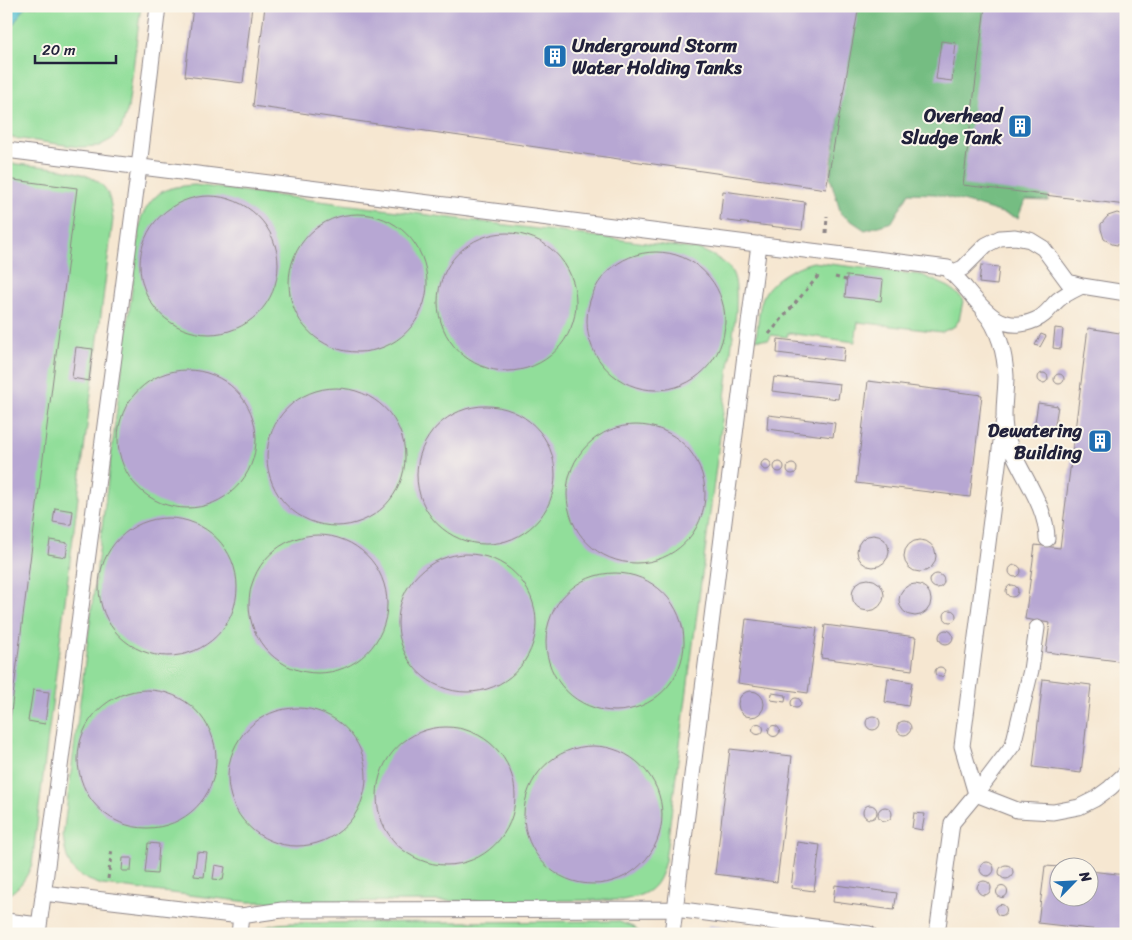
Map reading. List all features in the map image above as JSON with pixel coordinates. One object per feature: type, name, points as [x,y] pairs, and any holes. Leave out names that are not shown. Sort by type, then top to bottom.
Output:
[{"type":"lane","points":[[6,921],[38,929],[139,167],[158,6]]},
{"type":"lane","points":[[6,150],[948,268],[989,317],[1003,355],[1006,376],[1004,418],[962,746],[976,794]]},
{"type":"lane","points":[[951,272],[963,268],[986,245],[1000,238],[1015,237],[1030,240],[1043,248],[1068,282],[1126,293]]},
{"type":"lane","points":[[672,934],[759,244]]},
{"type":"lane","points":[[980,307],[992,317],[1006,323],[1022,324],[1036,320],[1049,311],[1058,300],[1082,286]]},
{"type":"lane","points":[[1004,418],[1008,440],[1044,520],[1047,540]]},
{"type":"lane","points":[[936,934],[952,823],[1013,745],[1030,670],[1037,628]]},
{"type":"lane","points":[[976,794],[1017,810],[1053,812],[1079,807],[1095,799],[1126,773]]},
{"type":"lane","points":[[43,893],[242,916],[282,910],[675,908],[869,934]]},
{"type":"lane","points":[[239,934],[242,916]]},
{"type":"path","points":[[768,336],[820,273],[828,216]]},
{"type":"path","points":[[108,882],[112,848]]},
{"type":"shaded area","points":[[710,925],[783,934],[699,934]]},
{"type":"green space","points":[[6,6],[141,6],[128,108],[121,129],[112,139],[99,146],[80,147],[6,137]]},
{"type":"green space","points":[[855,6],[1073,6],[1048,201],[1025,200],[1018,218],[935,194],[909,193],[892,222],[865,230],[841,214],[830,177]]},
{"type":"green space","points":[[6,163],[58,168],[95,180],[108,193],[113,219],[32,864],[22,883],[6,896]]},
{"type":"green space","points":[[195,185],[701,250],[722,261],[732,273],[736,289],[736,312],[665,861],[656,884],[646,892],[623,900],[249,902],[102,885],[83,877],[72,869],[63,836],[141,218],[151,202],[162,192],[175,187]]},
{"type":"green space","points":[[813,262],[922,275],[949,287],[961,297],[963,301],[959,320],[955,326],[942,332],[858,322],[855,342],[788,333],[787,337],[771,335],[769,340],[756,339],[762,300],[770,286],[790,271]]},
{"type":"green space","points":[[617,921],[633,927],[642,934],[257,934],[268,926],[290,923]]},
{"type":"water","points":[[6,6],[26,6],[12,26],[6,30]]},
{"type":"building","points":[[193,6],[252,6],[243,83],[185,76]]},
{"type":"building","name":"Underground Storm Water Holding Tanks","points":[[265,6],[859,6],[826,189],[253,106]]},
{"type":"building","points":[[985,6],[1126,6],[1126,205],[963,185]]},
{"type":"building","points":[[941,41],[956,43],[952,81],[936,79]]},
{"type":"building","points":[[6,179],[77,188],[7,744],[6,744]]},
{"type":"building","points":[[723,191],[805,202],[802,230],[720,220]]},
{"type":"building","points":[[209,196],[223,197],[236,201],[258,216],[273,238],[277,251],[277,279],[273,292],[258,314],[236,329],[223,333],[209,334],[195,333],[182,329],[160,314],[145,292],[141,279],[140,265],[141,251],[145,238],[160,216],[182,201],[195,197]]},
{"type":"building","points":[[1117,213],[1126,216],[1126,242],[1117,245],[1104,239],[1101,224],[1108,216]]},
{"type":"building","points":[[358,214],[372,215],[385,219],[407,234],[422,256],[426,269],[426,297],[422,310],[407,332],[385,347],[372,351],[358,352],[344,351],[331,347],[309,332],[294,310],[290,297],[289,283],[290,269],[294,256],[309,234],[331,219],[344,215]]},
{"type":"building","points":[[507,233],[521,234],[534,238],[556,253],[571,275],[575,288],[575,316],[571,329],[556,351],[534,366],[521,370],[507,371],[493,370],[480,366],[458,351],[443,329],[439,316],[438,302],[439,288],[443,275],[458,253],[480,238],[493,234]]},
{"type":"building","points":[[656,252],[670,253],[683,257],[695,263],[705,272],[714,282],[720,294],[724,307],[724,335],[720,348],[714,360],[705,370],[695,379],[683,385],[670,389],[656,390],[642,389],[629,385],[617,379],[607,370],[598,360],[592,348],[588,335],[587,321],[588,307],[592,294],[598,282],[607,272],[617,263],[629,257],[642,253]]},
{"type":"building","points":[[981,265],[999,267],[997,285],[979,283]]},
{"type":"building","points":[[847,276],[883,280],[881,301],[845,297]]},
{"type":"building","points":[[1055,328],[1063,329],[1061,349],[1053,348]]},
{"type":"building","name":"Dewatering Building","points":[[1088,328],[1126,334],[1126,662],[1046,652],[1050,623],[1025,619],[1035,545],[1060,548]]},
{"type":"building","points":[[1041,334],[1046,336],[1040,347],[1035,345]]},
{"type":"building","points":[[778,339],[845,347],[843,361],[777,353]]},
{"type":"building","points":[[76,347],[93,349],[89,381],[72,378]]},
{"type":"building","points":[[187,370],[201,371],[214,375],[236,390],[251,412],[255,425],[255,453],[251,466],[236,488],[214,503],[201,507],[187,508],[173,507],[160,503],[138,488],[123,466],[119,453],[118,439],[119,425],[123,412],[138,390],[160,375],[173,371]]},
{"type":"building","points":[[1043,373],[1048,378],[1043,383],[1038,378]]},
{"type":"building","points":[[1059,374],[1064,379],[1059,384],[1054,379]]},
{"type":"building","points":[[774,377],[840,384],[838,399],[772,391]]},
{"type":"building","points":[[868,381],[982,395],[970,497],[856,483]]},
{"type":"building","points":[[336,388],[350,389],[363,393],[385,408],[400,430],[404,443],[404,471],[400,484],[385,506],[363,521],[350,525],[336,526],[322,525],[309,521],[287,506],[272,484],[268,471],[267,457],[268,443],[272,430],[287,408],[309,393],[322,389]]},
{"type":"building","points":[[1038,403],[1058,406],[1054,431],[1034,429]]},
{"type":"building","points":[[486,406],[500,407],[513,411],[535,426],[550,448],[554,461],[554,489],[550,502],[535,524],[513,539],[500,543],[486,544],[472,543],[459,539],[437,524],[422,502],[418,489],[417,475],[418,461],[422,448],[437,426],[459,411],[472,407]]},
{"type":"building","points":[[768,415],[835,423],[833,437],[767,429]]},
{"type":"building","points":[[636,425],[650,426],[663,430],[685,445],[700,467],[704,480],[704,508],[700,521],[685,543],[663,558],[650,562],[636,563],[622,562],[609,558],[587,543],[572,521],[568,508],[567,494],[568,480],[572,467],[587,445],[609,430],[622,426]]},
{"type":"building","points":[[764,460],[768,460],[771,465],[770,469],[764,470],[761,467],[761,463]]},
{"type":"building","points":[[777,462],[781,462],[784,467],[783,471],[777,472],[774,469],[774,465]]},
{"type":"building","points":[[790,464],[794,464],[797,469],[794,474],[790,474],[787,471],[787,467]]},
{"type":"building","points":[[55,508],[73,511],[71,525],[53,522]]},
{"type":"building","points":[[168,518],[182,519],[195,523],[217,538],[232,560],[236,573],[236,601],[232,614],[217,636],[195,651],[182,655],[168,656],[154,655],[141,651],[119,636],[104,614],[100,601],[99,587],[100,573],[104,560],[119,538],[141,523],[154,519]]},
{"type":"building","points":[[318,535],[332,536],[345,540],[367,555],[382,577],[386,590],[386,618],[382,631],[367,653],[345,668],[332,672],[318,673],[304,672],[291,668],[269,653],[254,631],[250,618],[249,604],[250,590],[254,577],[269,555],[291,540],[304,536]]},
{"type":"building","points":[[873,535],[879,536],[884,540],[888,545],[888,557],[884,562],[879,566],[873,567],[867,566],[862,562],[858,557],[857,551],[858,545],[862,540],[867,536]]},
{"type":"building","points":[[50,540],[68,543],[66,557],[48,554]]},
{"type":"building","points":[[920,540],[926,541],[931,545],[935,550],[935,562],[931,567],[926,571],[920,572],[914,571],[909,567],[905,562],[904,556],[905,550],[909,545],[914,541]]},
{"type":"building","points":[[467,554],[481,555],[494,559],[506,565],[516,574],[525,584],[531,596],[535,609],[535,637],[531,650],[525,662],[516,672],[506,681],[494,687],[481,691],[467,692],[453,691],[440,687],[428,681],[418,672],[409,662],[403,650],[399,637],[398,623],[399,609],[403,596],[409,584],[418,574],[428,565],[440,559],[453,555]]},
{"type":"building","points":[[1013,565],[1017,565],[1021,571],[1017,577],[1013,577],[1009,573],[1009,569]]},
{"type":"building","points":[[615,573],[629,574],[642,578],[664,593],[679,615],[683,628],[683,656],[679,669],[664,691],[642,706],[629,710],[615,711],[601,710],[588,706],[566,691],[551,669],[547,656],[546,642],[547,628],[551,615],[566,593],[588,578],[601,574]]},
{"type":"building","points":[[937,574],[942,576],[944,581],[942,586],[937,588],[932,586],[930,581],[932,576]]},
{"type":"building","points":[[868,579],[874,580],[879,584],[883,589],[883,601],[879,606],[874,610],[868,611],[862,610],[857,606],[853,601],[852,595],[853,589],[857,584],[862,580]]},
{"type":"building","points":[[915,584],[921,585],[926,589],[930,594],[930,606],[926,611],[921,615],[915,616],[909,615],[904,611],[900,606],[899,600],[900,594],[904,589],[909,585]]},
{"type":"building","points":[[1010,585],[1014,585],[1018,591],[1014,597],[1010,597],[1006,593],[1006,589]]},
{"type":"building","points":[[948,610],[952,610],[956,616],[952,622],[948,622],[944,618],[944,614]]},
{"type":"building","points":[[746,619],[817,628],[808,693],[738,683]]},
{"type":"building","points":[[825,625],[916,637],[912,670],[821,658]]},
{"type":"building","points":[[943,630],[949,630],[953,637],[949,644],[943,644],[939,640],[939,634]]},
{"type":"building","points":[[940,667],[945,672],[940,677],[935,672]]},
{"type":"building","points":[[888,678],[912,682],[908,706],[885,702]]},
{"type":"building","points":[[1043,679],[1091,685],[1081,773],[1033,767]]},
{"type":"building","points":[[33,690],[49,692],[45,724],[28,721]]},
{"type":"building","points":[[147,690],[161,691],[174,695],[196,710],[211,732],[215,745],[215,773],[211,786],[196,808],[174,823],[161,827],[147,828],[133,827],[120,823],[98,808],[83,786],[79,773],[78,759],[79,745],[83,732],[98,710],[120,695],[133,691]]},
{"type":"building","points":[[751,691],[760,695],[764,704],[760,713],[751,717],[742,713],[738,704],[742,695]]},
{"type":"building","points":[[772,693],[786,695],[785,702],[771,700]]},
{"type":"building","points":[[794,698],[798,698],[801,703],[800,707],[794,708],[791,705],[791,701]]},
{"type":"building","points":[[297,708],[311,709],[324,713],[346,728],[361,750],[365,763],[365,791],[361,804],[346,826],[324,841],[311,845],[297,846],[283,845],[270,841],[248,826],[233,804],[229,791],[228,777],[229,763],[233,750],[248,728],[270,713],[283,709]]},
{"type":"building","points":[[870,716],[876,716],[880,723],[876,730],[870,730],[866,726],[866,720]]},
{"type":"building","points":[[901,721],[907,721],[911,728],[907,735],[901,735],[897,731],[897,725]]},
{"type":"building","points":[[756,724],[760,724],[763,729],[762,733],[756,734],[753,731],[753,727]]},
{"type":"building","points":[[772,726],[776,726],[779,731],[778,735],[772,736],[769,733],[769,729]]},
{"type":"building","points":[[446,727],[460,728],[472,732],[484,738],[495,747],[504,758],[510,770],[514,782],[514,810],[510,822],[504,834],[495,845],[484,854],[472,860],[460,864],[446,865],[432,864],[420,860],[408,854],[397,845],[388,834],[382,822],[378,810],[377,796],[378,782],[382,770],[388,758],[397,747],[408,738],[420,732],[432,728]]},
{"type":"building","points":[[593,746],[607,747],[619,751],[631,757],[642,766],[651,777],[657,789],[661,801],[661,829],[657,841],[651,853],[642,864],[631,873],[619,879],[607,883],[593,884],[579,883],[567,879],[555,873],[544,864],[535,853],[529,841],[525,829],[524,815],[525,801],[529,789],[535,777],[544,766],[555,757],[567,751],[579,747]]},
{"type":"building","points":[[730,749],[792,756],[777,882],[715,874]]},
{"type":"building","points":[[867,805],[873,805],[877,812],[873,819],[867,819],[863,815],[863,809]]},
{"type":"building","points":[[882,807],[888,807],[892,814],[888,821],[882,821],[878,817],[878,811]]},
{"type":"building","points":[[914,813],[925,814],[922,830],[912,828]]},
{"type":"building","points":[[797,842],[820,845],[814,891],[791,888]]},
{"type":"building","points":[[148,843],[159,844],[157,874],[145,873]]},
{"type":"building","points":[[197,852],[207,853],[204,877],[194,876]]},
{"type":"building","points":[[123,858],[132,858],[131,871],[122,871]]},
{"type":"building","points":[[987,862],[992,864],[994,869],[992,874],[987,876],[982,874],[980,869],[982,864]]},
{"type":"building","points":[[215,865],[225,867],[223,880],[213,879]]},
{"type":"building","points":[[1006,865],[1011,867],[1013,872],[1011,877],[1006,879],[1001,877],[999,872],[1001,867]]},
{"type":"building","points":[[1045,866],[1050,866],[1050,908],[1100,908],[1100,872],[1126,875],[1126,933],[1038,923]]},
{"type":"building","points":[[984,881],[989,883],[991,888],[989,893],[984,895],[979,893],[977,888],[979,883]]},
{"type":"building","points":[[835,885],[897,893],[894,910],[833,902]]},
{"type":"building","points":[[1002,886],[1008,892],[1002,898],[996,892]]},
{"type":"building","points":[[1001,904],[1007,910],[1001,916],[995,910]]},
{"type":"place","name":"Underground Storm Water Holding Tanks","points":[[555,56]]},
{"type":"place","name":"Overhead Sludge Tank","points":[[1020,126]]},
{"type":"place","name":"Dewatering Building","points":[[1100,441]]}]
